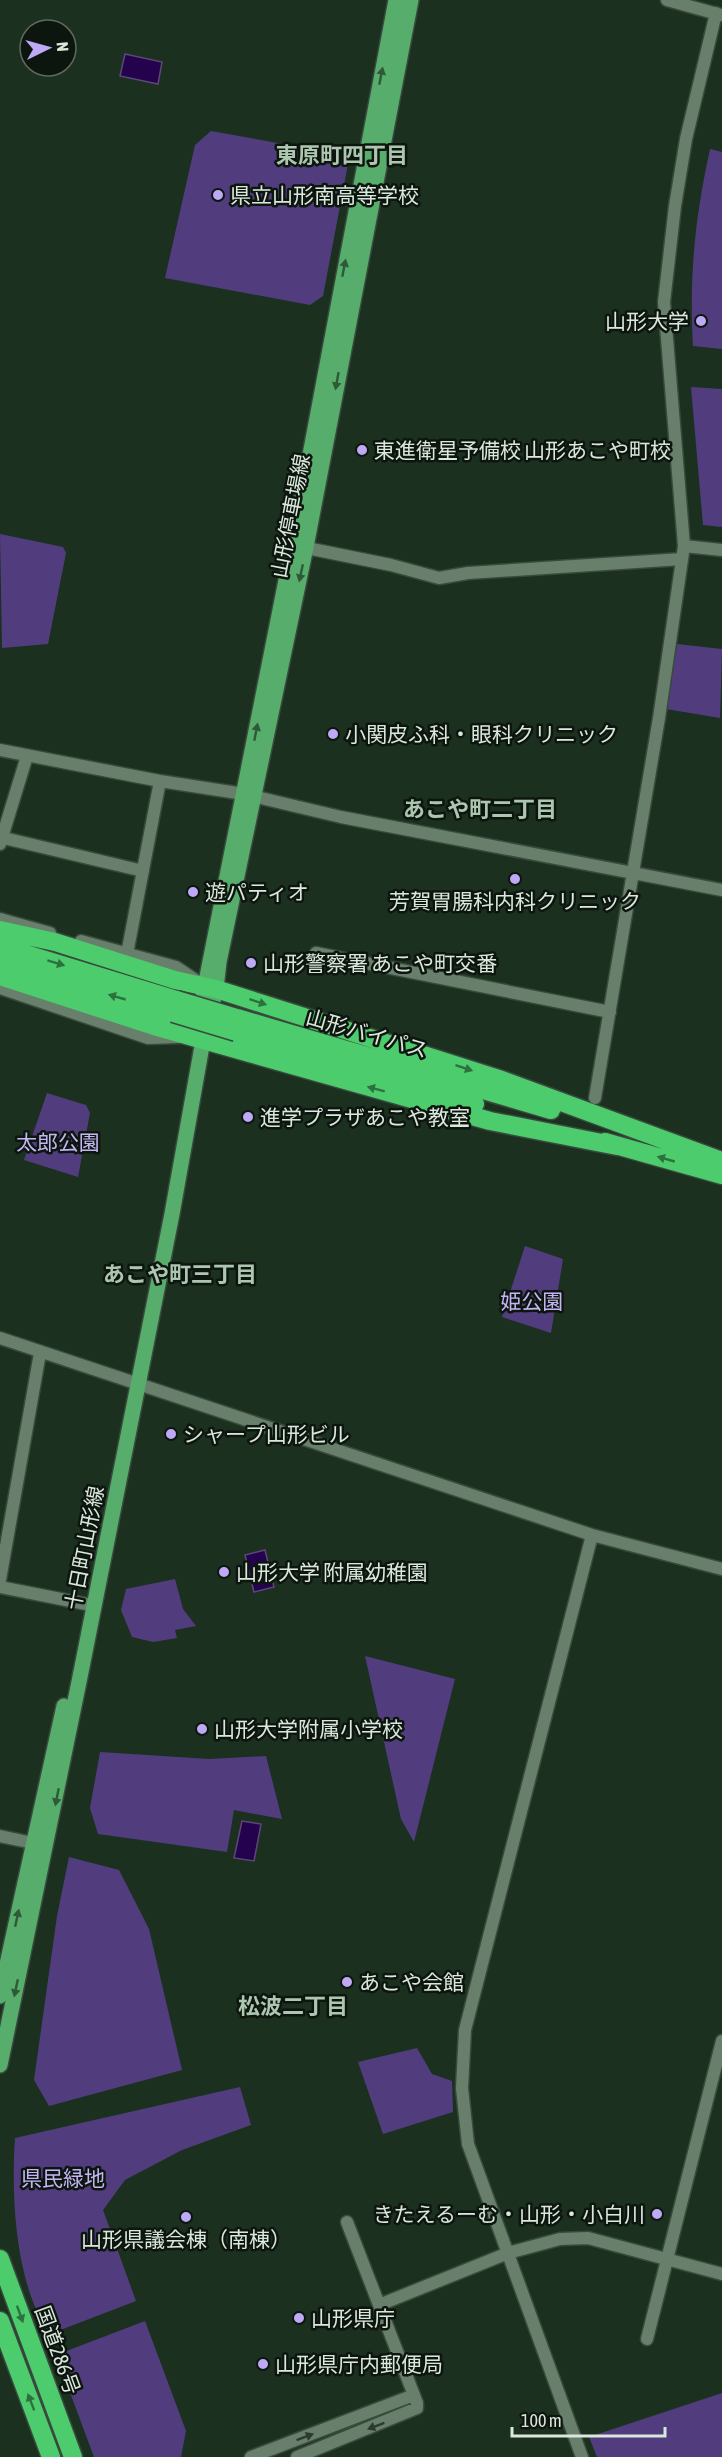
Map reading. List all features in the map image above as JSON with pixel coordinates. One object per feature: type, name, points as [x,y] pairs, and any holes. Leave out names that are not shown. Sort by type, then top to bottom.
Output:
[{"type":"highway","points":[[0,930],[55,942],[175,980],[210,987],[499,1079],[721,1165]]},
{"type":"highway","name":"山形バイパス","points":[[0,946],[175,1007]]},
{"type":"highway","name":"山形バイパス","points":[[0,963],[175,1007],[721,1165]]},
{"type":"highway","points":[[0,976],[200,1038],[490,1121],[617,1146]]},
{"type":"highway","name":"山形バイパス","points":[[236,1025],[617,1146],[721,1165]]},
{"type":"highway","name":"国道286号","points":[[0,2259],[72,2457]]},
{"type":"highway","name":"国道286号","points":[[0,2321],[51,2457]]},
{"type":"main road","name":"山形停車場線","points":[[300,546],[396,0]]},
{"type":"main road","name":"山形停車場線","points":[[200,1038],[411,0]]},
{"type":"main road","name":"十日町山形線","points":[[0,2065],[48,1838],[200,1038]]},
{"type":"main road","name":"十日町山形線","points":[[0,1996],[134,1384]]},
{"type":"street","points":[[595,1098],[661,708],[684,546],[664,302],[675,206],[686,139],[719,14],[667,0]]},
{"type":"street","points":[[300,546],[439,578],[468,573],[682,559]]},
{"type":"street","points":[[684,546],[722,550]]},
{"type":"street","points":[[0,750],[160,781],[249,795],[341,817],[722,890]]},
{"type":"street","points":[[27,756],[1,840],[143,871]]},
{"type":"street","points":[[127,954],[160,781]]},
{"type":"street","points":[[0,919],[176,967],[210,987]]},
{"type":"street","points":[[315,953],[610,1012]]},
{"type":"street","points":[[0,988],[148,1038],[200,1038]]},
{"type":"street","points":[[0,1338],[592,1535],[722,1569]]},
{"type":"street","points":[[0,1580],[40,1353]]},
{"type":"street","points":[[582,2457],[468,2144],[462,2088],[465,2030],[592,1535]]},
{"type":"street","points":[[0,1587],[86,1604]]},
{"type":"street","points":[[0,1836],[33,1843]]},
{"type":"street","points":[[647,2339],[722,2041]]},
{"type":"street","points":[[297,2457],[414,2411],[417,2403],[347,2222]]},
{"type":"street","points":[[379,2305],[508,2253],[560,2240],[588,2238],[722,2274]]},
{"type":"street","points":[[251,2457],[414,2395]]},
{"type":"green space","points":[[211,131],[344,155],[348,164],[323,296],[310,305],[165,278],[195,145]]},
{"type":"green space","points":[[710,149],[722,152],[722,349],[693,346],[694,247],[700,199]]},
{"type":"green space","points":[[691,387],[722,389],[722,527],[703,525]]},
{"type":"green space","points":[[0,534],[63,547],[66,553],[48,644],[2,648]]},
{"type":"green space","points":[[677,644],[722,649],[720,718],[666,709]]},
{"type":"green space","name":"太郎公園","points":[[47,1093],[86,1105],[90,1113],[78,1177],[24,1160]]},
{"type":"green space","name":"姫公園","points":[[525,1246],[563,1259],[551,1333],[502,1317]]},
{"type":"green space","points":[[175,1579],[183,1609],[196,1626],[175,1630],[177,1638],[153,1642],[132,1637],[121,1610],[126,1589]]},
{"type":"green space","points":[[365,1656],[455,1679],[414,1842],[401,1819]]},
{"type":"green space","points":[[100,1752],[209,1759],[266,1756],[282,1819],[234,1810],[227,1852],[98,1834],[90,1808]]},
{"type":"green space","points":[[69,1857],[119,1870],[149,1929],[182,2070],[49,2106],[34,2080],[57,1916]]},
{"type":"green space","points":[[417,2048],[432,2074],[452,2081],[453,2112],[383,2134],[358,2062]]},
{"type":"green space","name":"県民緑地","points":[[240,2087],[251,2125],[182,2150],[125,2180],[103,2210],[136,2301],[50,2334],[38,2314],[22,2266],[15,2213],[15,2138]]},
{"type":"green space","points":[[145,2321],[186,2431],[181,2457],[94,2457],[56,2355]]},
{"type":"green space","points":[[722,2393],[722,2457],[597,2457],[589,2437]]},
{"type":"shaded area","points":[[125,54],[162,62],[158,84],[120,76]]},
{"type":"shaded area","points":[[265,1550],[274,1587],[254,1592],[245,1555]]},
{"type":"shaded area","points":[[242,1821],[261,1824],[254,1861],[234,1858]]},
{"type":"place","name":"県立山形南高等学校","points":[[218,195]]},
{"type":"place","name":"山形大学","points":[[701,321]]},
{"type":"place","name":"東進衛星予備校 山形あこや町校","points":[[362,450]]},
{"type":"place","name":"小関皮ふ科・眼科クリニック","points":[[333,734]]},
{"type":"place","name":"芳賀胃腸科内科クリニック","points":[[515,879]]},
{"type":"place","name":"遊パティオ","points":[[193,892]]},
{"type":"place","name":"山形警察署 あこや町交番","points":[[251,963]]},
{"type":"place","name":"進学プラザあこや教室","points":[[248,1117]]},
{"type":"place","name":"シャープ山形ビル","points":[[171,1434]]},
{"type":"place","name":"山形大学 附属幼稚園","points":[[224,1572]]},
{"type":"place","name":"山形大学附属小学校","points":[[202,1729]]},
{"type":"place","name":"あこや会館","points":[[347,1982]]},
{"type":"place","name":"きたえるーむ・山形・小白川","points":[[657,2214]]},
{"type":"place","name":"山形県議会棟（南棟）","points":[[186,2217]]},
{"type":"place","name":"山形県庁","points":[[299,2318]]},
{"type":"place","name":"山形県庁内郵便局","points":[[263,2364]]},
{"type":"district","name":"東原町四丁目","points":[[342,155]]},
{"type":"district","name":"あこや町二丁目","points":[[480,809]]},
{"type":"district","name":"あこや町三丁目","points":[[180,1274]]},
{"type":"district","name":"松波二丁目","points":[[293,2006]]}]
